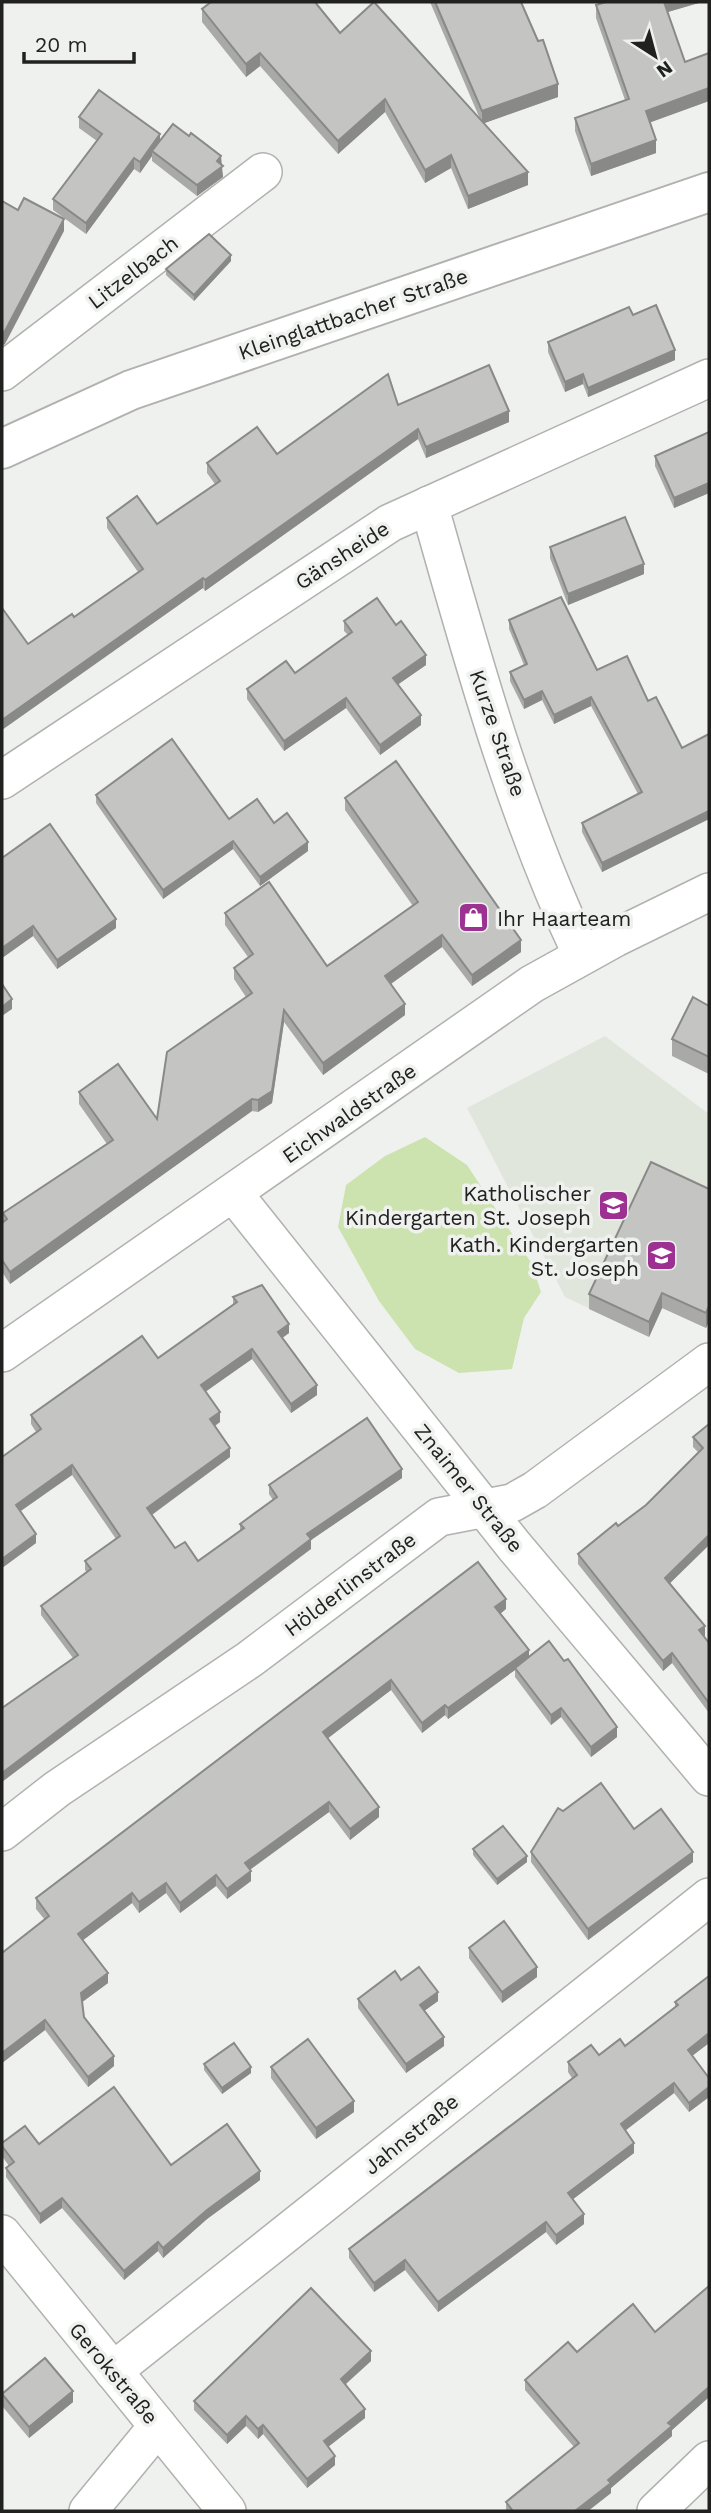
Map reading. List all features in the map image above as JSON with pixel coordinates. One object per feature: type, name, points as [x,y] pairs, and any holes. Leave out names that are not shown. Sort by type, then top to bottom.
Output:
[{"type":"street","name":"Litzelbach","points":[[2,372],[263,172]]},
{"type":"street","name":"Kleinglattbacher Straße","points":[[2,449],[131,390],[709,192]]},
{"type":"street","name":"Gänsheide","points":[[2,780],[390,523],[709,378]]},
{"type":"street","name":"Kurze Straße","points":[[429,505],[485,703],[555,900],[582,955]]},
{"type":"street","name":"Eichwaldstraße","points":[[2,1353],[532,984],[582,955],[709,892]]},
{"type":"street","name":"Znaimer Straße","points":[[234,1194],[316,1300],[486,1507],[515,1548],[709,1777]]},
{"type":"street","name":"Hölderlinstraße","points":[[2,1832],[57,1790],[250,1659],[439,1517],[512,1503],[535,1490],[709,1362]]},
{"type":"street","name":"Jahnstraße","points":[[113,2371],[709,1897]]},
{"type":"street","name":"Gerokstraße","points":[[2,2235],[227,2511]]},
{"type":"street","points":[[88,2511],[158,2426]]},
{"type":"street","points":[[656,2511],[709,2460]]},
{"type":"shaded area","name":"Katholischer Kindergarten St. Joseph","points":[[605,1036],[709,1114],[709,1321],[706,1328],[663,1308],[649,1337],[565,1297],[467,1108]]},
{"type":"green space","points":[[425,1137],[467,1165],[532,1264],[541,1292],[524,1318],[512,1369],[459,1373],[415,1349],[379,1301],[338,1227],[346,1185],[385,1156]]},
{"type":"building","points":[[211,2],[315,2],[340,33],[374,2],[528,172],[468,196],[451,155],[425,170],[385,99],[338,141],[260,53],[246,64],[202,9]]},
{"type":"building","points":[[435,2],[521,2],[538,41],[543,40],[558,84],[482,111]]},
{"type":"building","points":[[606,2],[664,2],[685,62],[709,53],[709,88],[646,111],[656,140],[591,164],[575,118],[629,99],[596,5]]},
{"type":"building","points":[[99,90],[160,134],[140,162],[134,158],[86,223],[53,199],[102,134],[79,117]]},
{"type":"building","points":[[173,124],[189,136],[191,133],[221,156],[217,161],[223,166],[197,185],[152,151]]},
{"type":"building","points":[[24,198],[64,219],[2,333],[2,201],[18,210]]},
{"type":"building","points":[[209,234],[231,255],[194,295],[166,269]]},
{"type":"building","points":[[656,305],[675,350],[588,388],[583,374],[565,382],[548,342],[629,307],[633,315]]},
{"type":"building","points":[[489,365],[509,411],[426,447],[418,429],[2,720],[2,608],[28,644],[72,614],[74,617],[143,569],[107,518],[137,496],[157,524],[220,481],[207,463],[257,427],[277,454],[388,374],[398,405]]},
{"type":"building","points":[[709,432],[709,483],[674,498],[655,456]]},
{"type":"building","points":[[625,517],[644,564],[568,594],[550,547]]},
{"type":"building","points":[[561,597],[597,670],[627,656],[648,701],[656,697],[682,748],[709,734],[709,811],[602,863],[582,823],[642,792],[591,697],[554,715],[542,691],[524,700],[510,672],[527,664],[509,620]]},
{"type":"building","points":[[377,598],[396,625],[401,621],[426,655],[393,678],[421,715],[380,745],[346,698],[284,741],[247,689],[286,661],[295,673],[352,632],[344,621]]},
{"type":"building","points":[[172,739],[229,819],[257,799],[274,823],[287,813],[308,842],[260,877],[233,841],[163,890],[96,795]]},
{"type":"building","points":[[396,761],[521,940],[472,975],[442,935],[385,976],[405,1004],[323,1063],[284,1010],[272,1091],[258,1100],[252,1099],[10,1272],[2,1260],[2,1223],[7,1219],[3,1213],[113,1140],[79,1092],[118,1064],[157,1119],[167,1052],[252,993],[234,968],[253,954],[225,913],[269,882],[327,966],[418,902],[345,798]]},
{"type":"building","points":[[50,824],[116,919],[57,960],[33,926],[2,948],[2,858]]},
{"type":"building","points":[[2,984],[12,999],[2,1007]]},
{"type":"building","points":[[693,997],[709,1006],[709,1057],[672,1039]]},
{"type":"building","name":"Kath. Kindergarten St. Joseph","points":[[651,1162],[709,1189],[709,1306],[706,1313],[662,1293],[649,1322],[589,1294]]},
{"type":"building","points":[[262,1285],[289,1324],[278,1332],[317,1385],[291,1404],[252,1349],[201,1385],[220,1412],[210,1419],[230,1448],[147,1508],[175,1548],[185,1542],[198,1561],[244,1528],[240,1524],[277,1497],[269,1485],[367,1418],[402,1469],[307,1534],[311,1539],[2,1773],[2,1708],[78,1655],[41,1606],[91,1569],[85,1561],[120,1536],[72,1465],[16,1505],[36,1534],[2,1559],[2,1457],[41,1429],[31,1415],[142,1336],[158,1358],[237,1302],[233,1297]]},
{"type":"building","points":[[709,1424],[709,1535],[665,1578],[705,1626],[699,1630],[709,1643],[709,1703],[672,1653],[663,1661],[578,1554],[616,1523],[618,1526],[646,1505],[703,1448],[693,1437]]},
{"type":"building","points":[[478,1562],[506,1599],[495,1607],[529,1650],[448,1708],[445,1705],[422,1723],[391,1680],[323,1732],[379,1807],[350,1829],[329,1802],[245,1863],[251,1871],[227,1889],[216,1875],[180,1903],[166,1883],[139,1902],[132,1893],[78,1934],[108,1973],[81,1993],[84,2017],[114,2056],[88,2077],[45,2020],[2,2053],[2,1953],[49,1916],[36,1898]]},
{"type":"building","points":[[549,1641],[564,1661],[568,1659],[617,1727],[591,1747],[561,1708],[551,1715],[515,1668]]},
{"type":"building","points":[[601,1783],[634,1829],[661,1809],[693,1852],[588,1929],[531,1852],[558,1808],[563,1811]]},
{"type":"building","points":[[503,1826],[527,1856],[497,1879],[473,1849]]},
{"type":"building","points":[[504,1921],[537,1967],[502,1992],[469,1948]]},
{"type":"building","points":[[419,1967],[438,1992],[420,2005],[444,2037],[406,2064],[358,1999],[395,1971],[401,1980]]},
{"type":"building","points":[[709,1976],[709,2033],[688,2050],[709,2078],[709,2087],[689,2103],[674,2083],[621,2124],[634,2143],[568,2193],[584,2214],[556,2235],[546,2222],[438,2302],[405,2260],[374,2283],[349,2249],[577,2075],[568,2062],[591,2045],[599,2055],[620,2039],[625,2046],[678,2005],[675,2002]]},
{"type":"building","points":[[308,2039],[354,2101],[316,2128],[271,2067]]},
{"type":"building","points":[[234,2043],[251,2067],[222,2088],[204,2064]]},
{"type":"building","points":[[114,2087],[171,2165],[227,2124],[260,2171],[207,2210],[163,2248],[158,2242],[124,2271],[62,2198],[40,2214],[6,2168],[14,2162],[2,2146],[2,2143],[25,2126],[39,2144]]},
{"type":"building","points":[[709,2286],[709,2387],[668,2423],[672,2426],[608,2480],[611,2483],[575,2511],[513,2511],[506,2502],[579,2443],[525,2380],[568,2342],[577,2352],[633,2304],[655,2332]]},
{"type":"building","points":[[311,2288],[371,2351],[341,2379],[365,2409],[324,2441],[335,2456],[307,2479],[263,2425],[258,2429],[246,2416],[227,2435],[194,2401]]},
{"type":"building","points":[[45,2358],[73,2391],[29,2427],[2,2394]]},
{"type":"place","name":"Ihr Haarteam","points":[[474,918]]},
{"type":"place","name":"Katholischer Kindergarten St. Joseph","points":[[614,1205]]},
{"type":"place","name":"Kath. Kindergarten St. Joseph","points":[[662,1256]]}]
